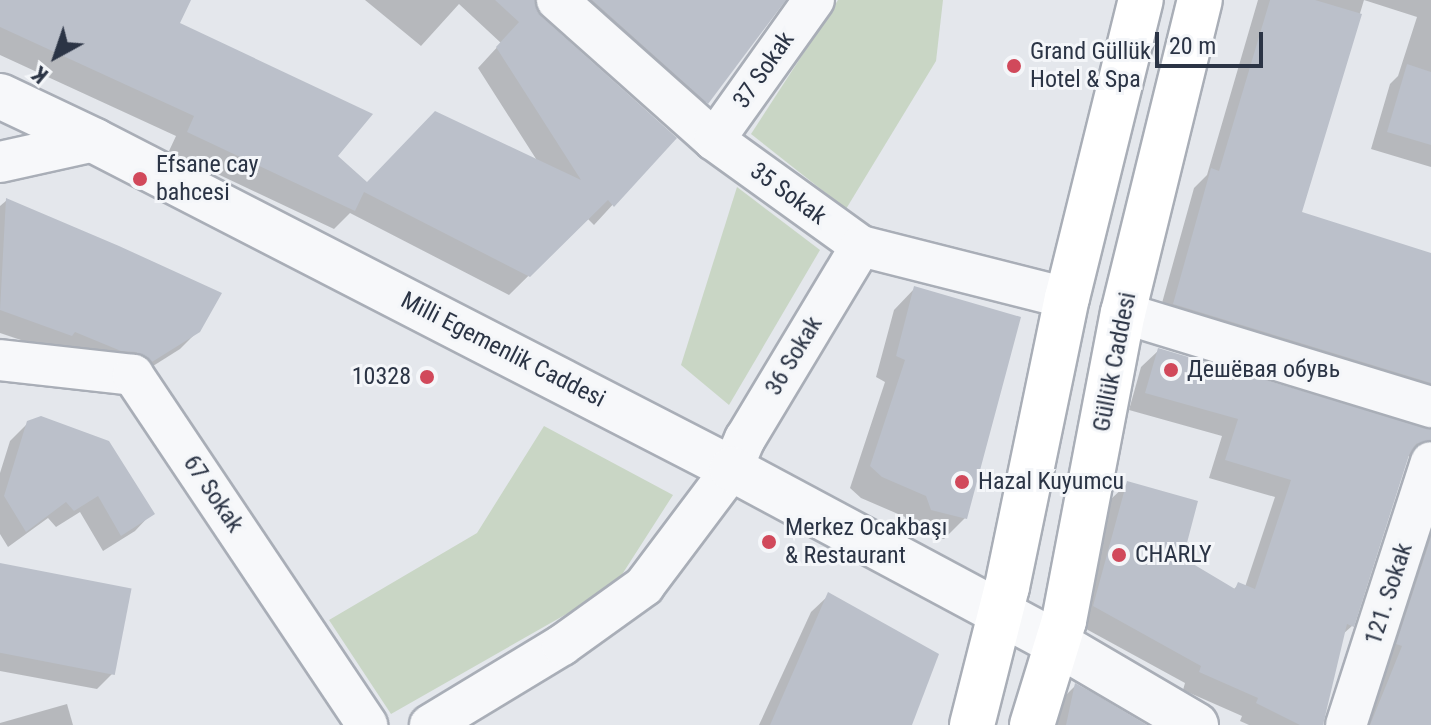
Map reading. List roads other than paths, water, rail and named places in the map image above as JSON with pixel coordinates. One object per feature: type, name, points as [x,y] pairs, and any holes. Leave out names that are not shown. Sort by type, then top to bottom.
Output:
[{"type":"main road","points":[[972,725],[1001,613],[1067,298],[1141,0]]},
{"type":"main road","name":"Güllük Caddesi","points":[[1032,725],[1058,644],[1123,313],[1200,0]]},
{"type":"street","name":"35 Sokak","points":[[557,0],[714,140],[861,246],[1067,298]]},
{"type":"street","name":"37 Sokak","points":[[714,140],[814,0]]},
{"type":"street","name":"Milli Egemenlik Caddesi","points":[[0,96],[95,141],[732,469],[1058,644],[1196,725]]},
{"type":"street","points":[[0,162],[95,141]]},
{"type":"street","name":"36 Sokak","points":[[430,725],[562,645],[644,586],[732,469],[745,439],[861,246]]},
{"type":"street","points":[[1123,313],[1431,407]]},
{"type":"street","name":"67 Sokak","points":[[0,360],[133,375],[367,725]]},
{"type":"street","name":"121. Sokak","points":[[1346,725],[1431,462]]},
{"type":"place","name":"Grand Güllük Hotel & Spa","points":[[1014,66]]},
{"type":"place","name":"Efsane cay bahcesi","points":[[140,179]]},
{"type":"place","name":"Дешёвая обувь","points":[[1171,370]]},
{"type":"place","name":"10328","points":[[427,377]]},
{"type":"place","name":"Hazal Kuyumcu","points":[[962,482]]},
{"type":"place","name":"Merkez Ocakbaşı & Restaurant","points":[[769,542]]},
{"type":"place","name":"CHARLY","points":[[1119,555]]}]
